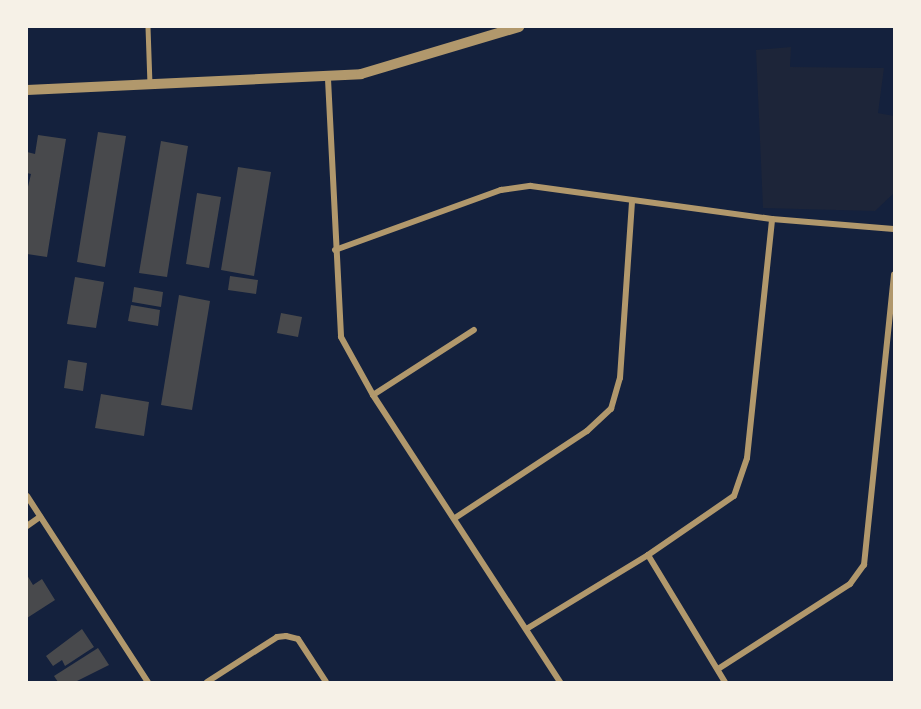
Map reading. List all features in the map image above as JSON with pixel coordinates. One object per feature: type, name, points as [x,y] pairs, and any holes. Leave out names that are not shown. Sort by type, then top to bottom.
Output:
[{"type":"street","points":[[27,90],[327,79],[392,68],[519,27]]},
{"type":"street","points":[[327,79],[338,325],[345,345],[374,395],[528,628],[560,682]]},
{"type":"street","points":[[335,250],[514,187],[549,188],[632,202],[772,219],[894,229]]},
{"type":"street","points":[[455,518],[587,431],[611,409],[620,378],[632,202]]},
{"type":"street","points":[[528,628],[648,555],[734,496],[742,479],[772,219]]},
{"type":"street","points":[[718,669],[850,584],[864,565],[894,275]]},
{"type":"street","points":[[374,395],[474,330]]},
{"type":"street","points":[[27,496],[147,682]]},
{"type":"street","points":[[27,526],[40,518]]},
{"type":"street","points":[[648,555],[725,682]]},
{"type":"street","points":[[207,682],[277,637],[286,636],[298,639],[326,682]]},
{"type":"lane","points":[[148,27],[150,86]]},
{"type":"shaded area","points":[[791,47],[790,67],[884,68],[878,113],[894,116],[894,193],[875,211],[763,208],[756,50]]},
{"type":"building","points":[[98,132],[126,136],[105,267],[77,262]]},
{"type":"building","points":[[38,135],[66,139],[47,257],[27,254],[27,191],[31,174],[27,173],[27,152],[35,154]]},
{"type":"building","points":[[161,141],[188,146],[167,277],[139,273]]},
{"type":"building","points":[[238,167],[271,172],[254,276],[221,270]]},
{"type":"building","points":[[197,193],[221,197],[209,268],[186,264]]},
{"type":"building","points":[[230,276],[258,280],[256,294],[228,290]]},
{"type":"building","points":[[75,277],[104,282],[96,328],[67,324]]},
{"type":"building","points":[[134,287],[163,292],[161,307],[132,302]]},
{"type":"building","points":[[179,295],[210,301],[192,410],[161,405]]},
{"type":"building","points":[[131,305],[160,310],[158,326],[128,321]]},
{"type":"building","points":[[281,313],[302,317],[298,337],[277,333]]},
{"type":"building","points":[[68,360],[87,363],[83,391],[64,388]]},
{"type":"building","points":[[101,394],[149,402],[144,436],[95,428]]},
{"type":"building","points":[[27,575],[33,585],[42,579],[55,600],[27,618]]},
{"type":"building","points":[[82,629],[94,647],[65,666],[62,660],[53,666],[46,656]]},
{"type":"building","points":[[98,648],[109,665],[75,682],[58,682],[54,676]]}]
